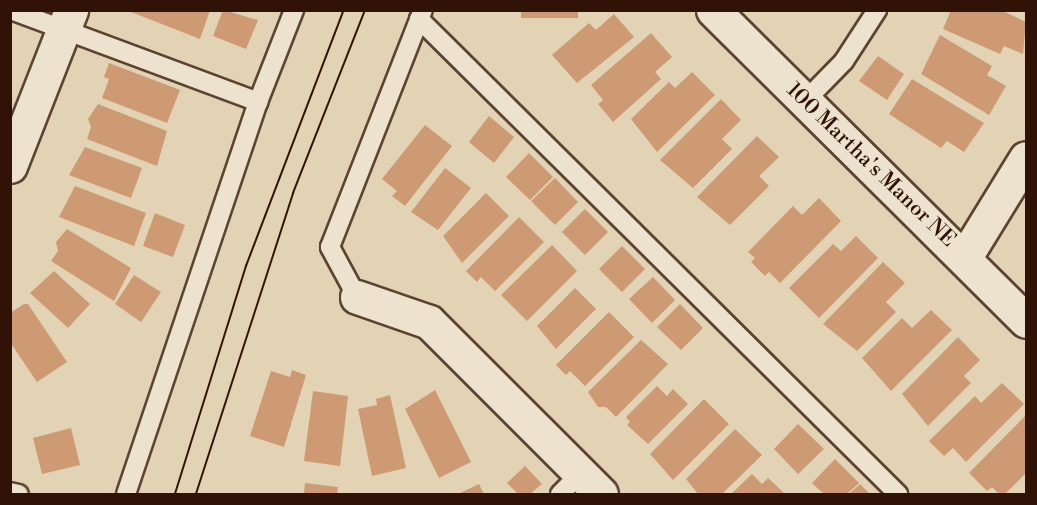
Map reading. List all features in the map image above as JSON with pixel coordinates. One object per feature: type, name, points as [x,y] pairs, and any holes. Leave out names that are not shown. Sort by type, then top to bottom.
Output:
[{"type":"street","name":"100 Martha's Manor NE","points":[[712,10],[965,258],[1026,321]]},
{"type":"street","points":[[10,166],[68,21]]},
{"type":"street","points":[[965,258],[1026,158]]},
{"type":"street","points":[[357,297],[429,322],[580,488]]},
{"type":"lane","points":[[11,10],[68,21],[258,102]]},
{"type":"lane","points":[[126,495],[258,102],[294,10]]},
{"type":"lane","points":[[805,101],[844,61],[877,10]]},
{"type":"lane","points":[[357,297],[330,247],[421,15],[898,495]]},
{"type":"lane","points":[[10,492],[19,495]]},
{"type":"building","points":[[126,10],[210,10],[200,39]]},
{"type":"building","points":[[223,10],[258,20],[246,49],[213,36]]},
{"type":"building","points":[[521,10],[578,10],[578,18],[521,18]]},
{"type":"building","points":[[951,10],[1001,10],[1026,22],[1023,54],[1004,46],[1000,54],[943,29]]},
{"type":"building","points":[[614,14],[634,37],[577,83],[552,55],[589,23],[596,30]]},
{"type":"building","points":[[651,33],[672,57],[655,72],[661,79],[613,122],[598,104],[603,100],[591,85]]},
{"type":"building","points":[[940,35],[992,66],[987,75],[1006,86],[989,115],[921,74]]},
{"type":"building","points":[[878,56],[904,74],[887,100],[859,81]]},
{"type":"building","points":[[109,63],[180,90],[167,123],[102,98],[109,79],[104,77]]},
{"type":"building","points":[[692,72],[715,95],[657,152],[631,119],[669,82],[675,88]]},
{"type":"building","points":[[912,79],[984,123],[964,152],[947,141],[941,148],[889,114]]},
{"type":"building","points":[[721,99],[741,120],[722,139],[732,149],[693,188],[660,160]]},
{"type":"building","points":[[98,104],[167,131],[157,166],[87,139],[91,127],[88,119]]},
{"type":"building","points":[[489,116],[514,137],[494,163],[469,142]]},
{"type":"building","points":[[425,125],[452,146],[405,206],[392,196],[397,191],[382,179]]},
{"type":"building","points":[[757,136],[779,157],[759,176],[769,186],[730,225],[697,197]]},
{"type":"building","points":[[85,147],[142,168],[131,198],[69,175]]},
{"type":"building","points":[[529,153],[553,177],[530,200],[506,177]]},
{"type":"building","points":[[445,168],[471,188],[438,230],[411,212]]},
{"type":"building","points":[[555,178],[578,202],[555,225],[531,201]]},
{"type":"building","points":[[75,186],[146,213],[134,246],[59,217]]},
{"type":"building","points":[[486,193],[509,216],[462,263],[443,236]]},
{"type":"building","points":[[819,198],[841,221],[780,283],[769,272],[765,276],[751,262],[755,258],[748,252],[793,206],[802,215]]},
{"type":"building","points":[[585,209],[608,232],[585,255],[562,232]]},
{"type":"building","points":[[155,213],[185,225],[173,257],[143,246]]},
{"type":"building","points":[[519,217],[544,242],[495,291],[481,277],[477,282],[466,271]]},
{"type":"building","points":[[67,229],[131,268],[114,301],[51,261],[58,251],[56,242]]},
{"type":"building","points":[[856,236],[878,258],[819,318],[789,288],[833,244],[841,251]]},
{"type":"building","points":[[552,245],[577,271],[527,321],[501,295]]},
{"type":"building","points":[[622,246],[645,269],[622,292],[599,269]]},
{"type":"building","points":[[883,262],[905,283],[886,302],[896,312],[857,351],[823,324]]},
{"type":"building","points":[[54,271],[90,304],[68,328],[30,293]]},
{"type":"building","points":[[134,275],[161,292],[141,322],[115,304]]},
{"type":"building","points":[[653,277],[675,300],[652,323],[629,299]]},
{"type":"building","points":[[575,288],[596,309],[556,349],[537,326]]},
{"type":"building","points":[[28,304],[67,362],[37,382],[10,342],[10,313]]},
{"type":"building","points":[[680,304],[703,328],[681,350],[657,327]]},
{"type":"building","points":[[931,310],[952,330],[891,391],[862,358],[902,318],[912,328]]},
{"type":"building","points":[[609,312],[634,337],[585,386],[570,371],[566,375],[556,365]]},
{"type":"building","points":[[958,337],[980,360],[964,376],[971,383],[928,426],[902,394]]},
{"type":"building","points":[[641,340],[668,364],[616,417],[606,407],[598,407],[588,392]]},
{"type":"building","points":[[292,370],[306,375],[284,447],[250,436],[271,371],[290,377]]},
{"type":"building","points":[[1002,383],[1024,404],[966,462],[953,448],[944,456],[929,441],[975,396],[981,403]]},
{"type":"building","points":[[657,386],[667,396],[673,389],[688,404],[648,444],[627,425],[630,422],[626,417]]},
{"type":"building","points":[[435,390],[471,462],[439,478],[405,409]]},
{"type":"building","points":[[313,391],[348,396],[340,466],[304,461]]},
{"type":"building","points":[[390,395],[406,468],[372,476],[358,409],[377,405],[376,399]]},
{"type":"building","points":[[704,399],[729,424],[673,480],[650,454]]},
{"type":"building","points":[[1026,415],[1026,473],[1005,494],[999,494],[992,487],[987,491],[969,473]]},
{"type":"building","points":[[798,424],[824,449],[798,474],[774,449]]},
{"type":"building","points":[[71,428],[80,465],[42,474],[33,438]]},
{"type":"building","points":[[735,429],[762,455],[722,494],[698,494],[686,479]]},
{"type":"building","points":[[835,459],[859,483],[847,494],[824,494],[812,483]]},
{"type":"building","points":[[525,466],[542,484],[530,494],[518,494],[507,483]]},
{"type":"building","points":[[752,474],[762,484],[768,478],[784,493],[731,494]]},
{"type":"building","points":[[305,483],[338,487],[337,494],[304,494]]},
{"type":"building","points":[[479,484],[484,494],[458,494]]},
{"type":"building","points":[[860,484],[870,494],[849,494]]},
{"type":"tram line","points":[[175,494],[246,266],[344,10]]},
{"type":"tram line","points":[[196,494],[293,193],[365,10]]}]
